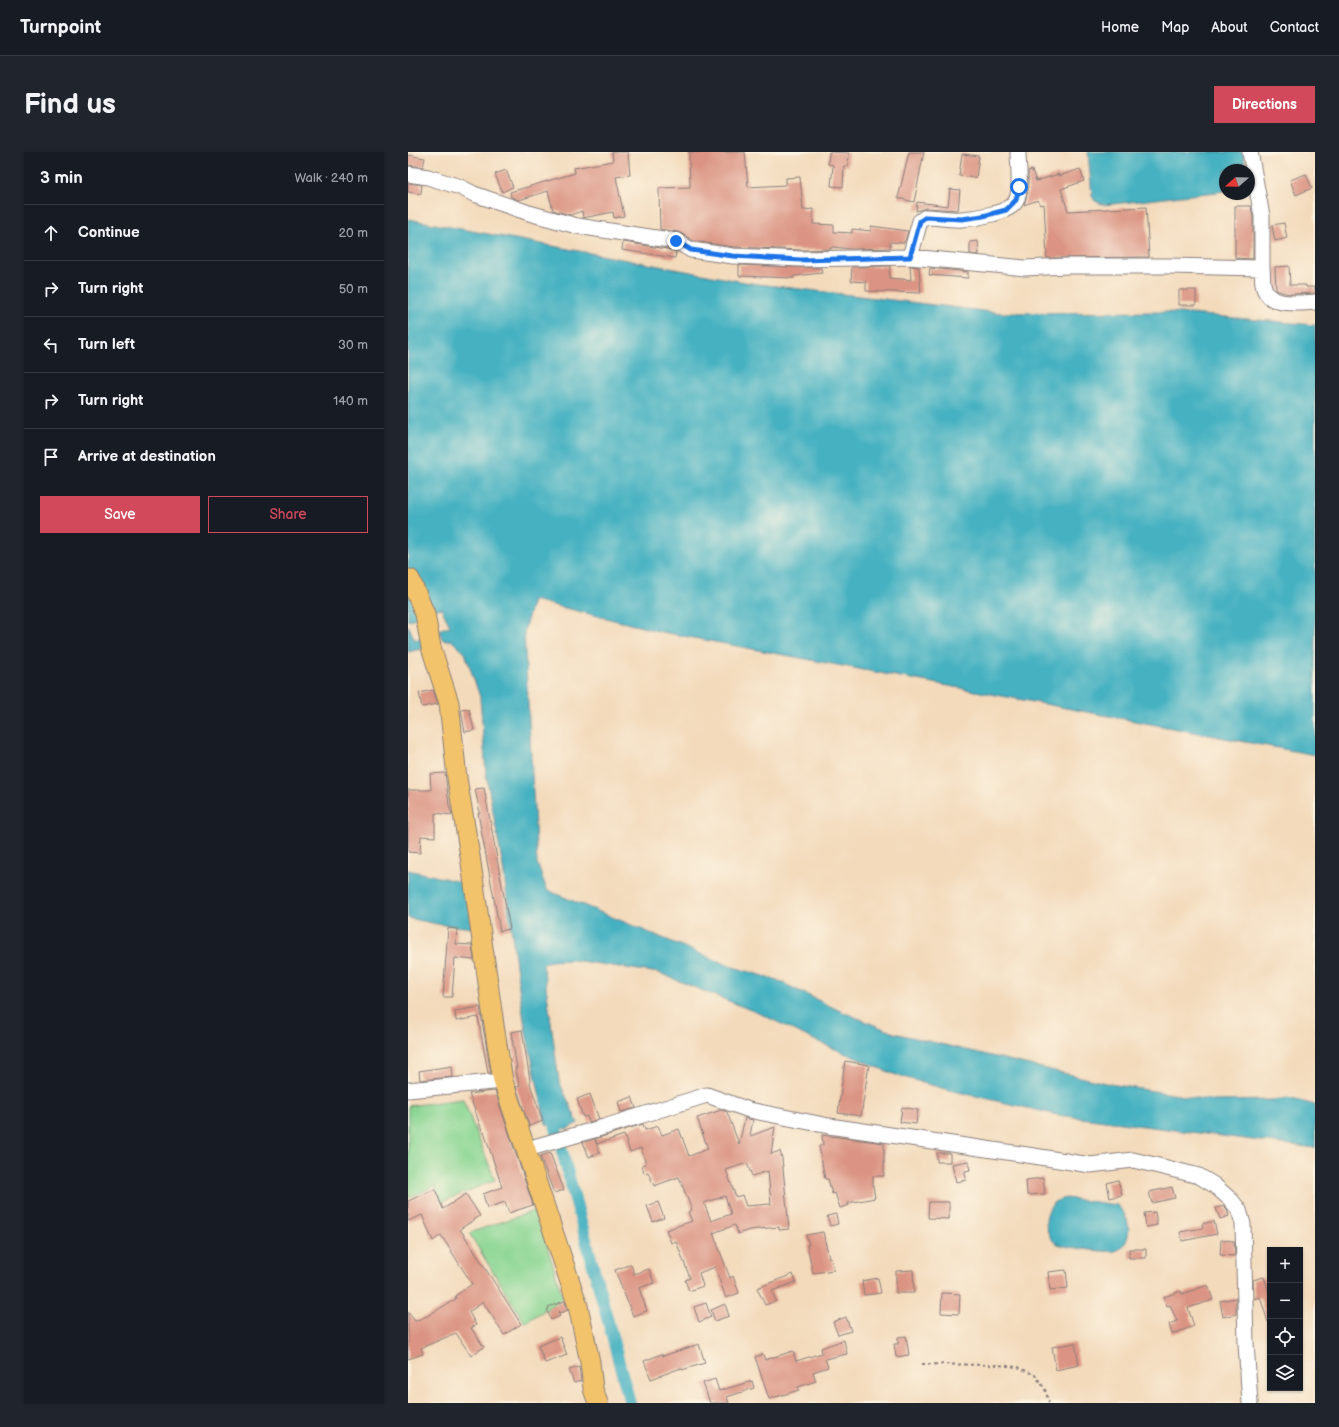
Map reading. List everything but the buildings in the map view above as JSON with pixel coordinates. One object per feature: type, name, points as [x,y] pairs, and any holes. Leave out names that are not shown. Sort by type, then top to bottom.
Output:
[{"type":"main road","points":[[410,579],[425,614],[431,647],[448,703],[457,778],[503,1081],[532,1147],[578,1306],[590,1362],[593,1389],[598,1403]]},
{"type":"street","points":[[910,257],[920,221],[926,217],[962,219],[983,216],[1006,210],[1012,206],[1016,200],[1019,187],[1018,152]]},
{"type":"street","points":[[1250,152],[1262,216],[1263,285],[1267,294],[1280,302],[1315,302]]},
{"type":"street","points":[[408,174],[428,177],[529,213],[577,226],[676,241],[698,252],[733,256],[801,260],[910,257],[1025,268],[1067,266],[1262,268]]},
{"type":"street","points":[[408,1090],[503,1081]]},
{"type":"street","points":[[532,1147],[604,1127],[707,1095],[749,1110],[829,1126],[1090,1165],[1134,1160],[1198,1176],[1214,1185],[1231,1200],[1238,1210],[1243,1224],[1246,1343],[1250,1403]]},
{"type":"path","points":[[922,1364],[997,1365],[1018,1367],[1035,1375],[1045,1389],[1049,1403]]},
{"type":"green space","points":[[463,1099],[495,1180],[442,1202],[435,1186],[408,1198],[408,1106]]},
{"type":"green space","points":[[536,1210],[563,1298],[525,1323],[469,1233]]},
{"type":"water","points":[[1088,152],[1243,152],[1245,164],[1219,164],[1219,192],[1104,205],[1095,201],[1092,196]]},
{"type":"water","points":[[408,219],[750,283],[1001,313],[1168,312],[1315,325],[1315,755],[662,632],[533,600],[524,631],[537,863],[547,890],[730,966],[777,980],[838,1010],[894,1033],[1110,1084],[1215,1101],[1274,1100],[1288,1098],[1315,1105],[1315,1148],[1058,1115],[945,1089],[893,1074],[812,1039],[763,1015],[659,973],[573,960],[550,961],[543,964],[559,1081],[578,1123],[567,1129],[546,1124],[526,1033],[503,867],[486,774],[480,697],[465,653],[451,640],[443,640],[438,630],[450,626],[441,608],[408,621]]},
{"type":"water","points":[[408,625],[415,640],[426,635],[430,647],[408,652]]},
{"type":"water","points":[[408,870],[465,883],[472,928],[437,924],[408,918]]},
{"type":"water","points":[[1066,1198],[1117,1205],[1126,1218],[1129,1229],[1126,1242],[1123,1246],[1115,1251],[1104,1251],[1068,1247],[1055,1242],[1049,1235],[1046,1223],[1047,1215],[1053,1203]]},
{"type":"waterway","points":[[551,1110],[630,1403]]},
{"type":"route","points":[[676,241],[691,250],[698,252],[733,256],[801,260],[910,257],[920,221],[926,217],[962,219],[983,216],[1006,210],[1012,206],[1016,200],[1019,187]]}]
